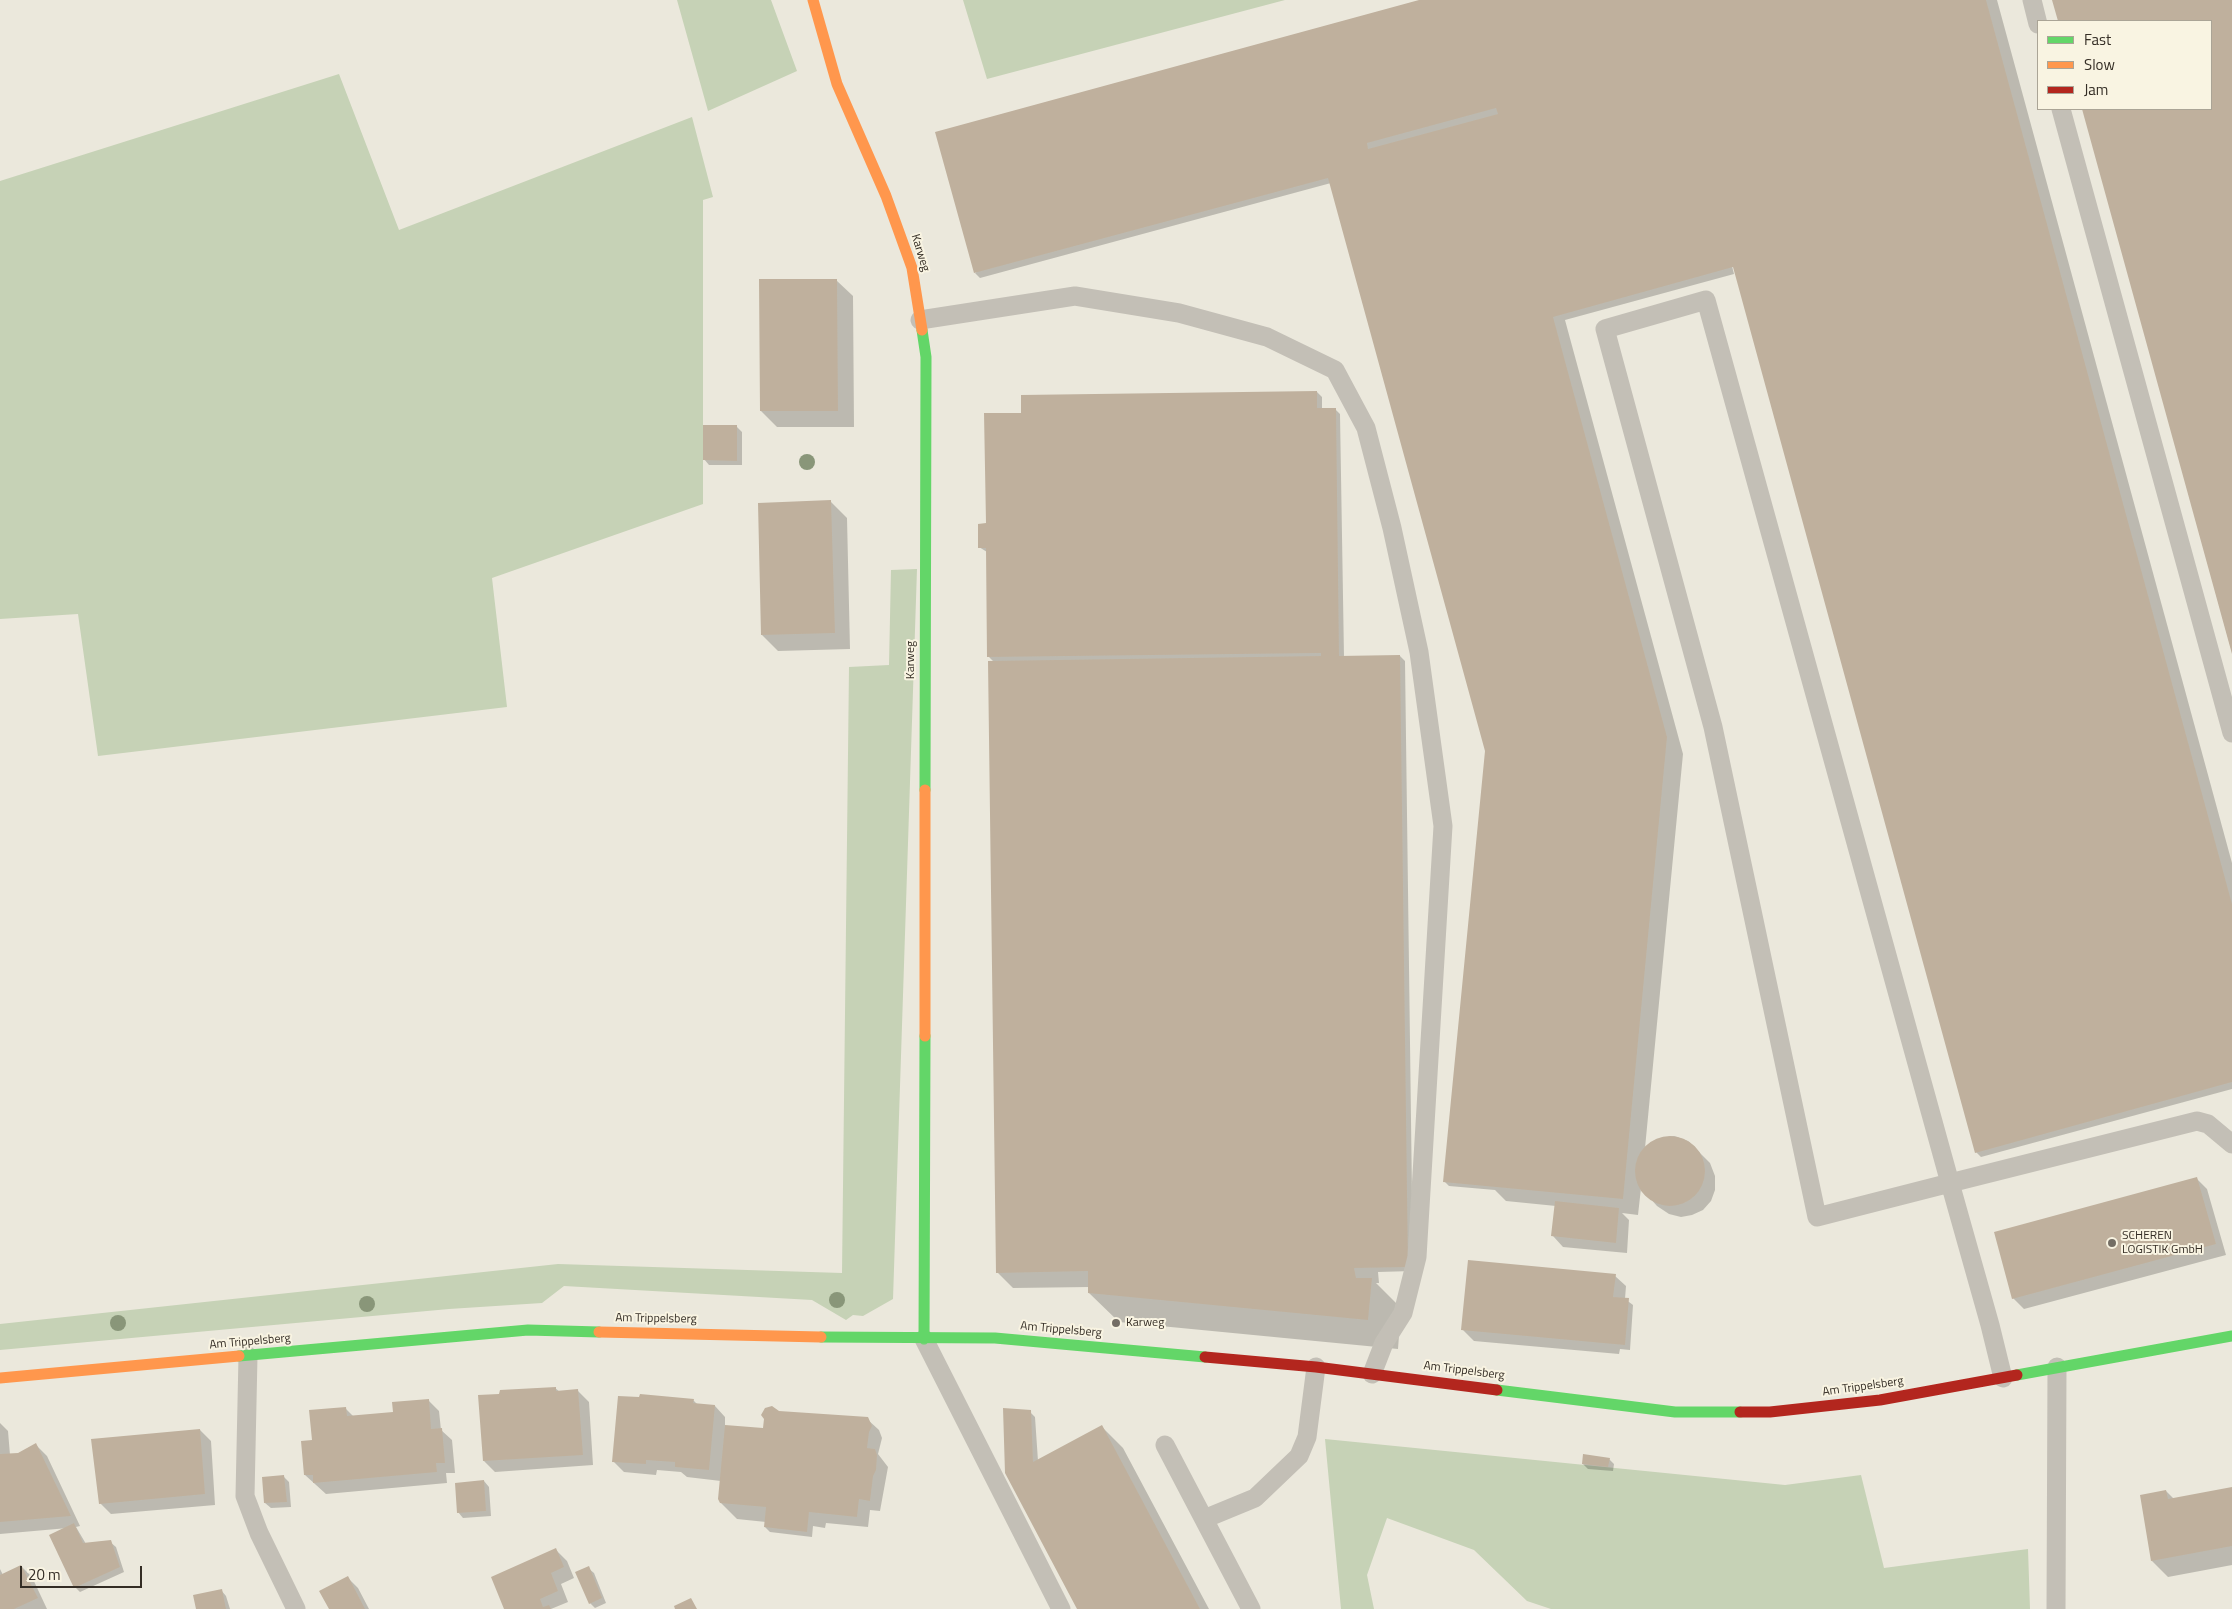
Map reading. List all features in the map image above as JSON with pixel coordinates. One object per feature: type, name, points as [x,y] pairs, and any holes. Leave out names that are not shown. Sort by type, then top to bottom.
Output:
[{"type":"street","name":"Karweg","points":[[813,0],[837,84],[886,196],[912,268],[926,357],[924,1340]]},
{"type":"street","name":"Am Trippelsberg","points":[[0,1378],[528,1330],[924,1340],[995,1338],[1316,1367],[1676,1412],[1770,1412],[1880,1400],[2232,1336]]},
{"type":"lane","points":[[2032,0],[2037,20]]},
{"type":"lane","points":[[2061,110],[2232,734]]},
{"type":"lane","points":[[920,320],[1075,296],[1179,313],[1267,337],[1335,370],[1366,428],[1392,528],[1419,652],[1443,826],[1418,1256],[1403,1313],[1384,1343],[1372,1374]]},
{"type":"lane","points":[[2002,1378],[1990,1325],[1950,1183],[1706,300],[1605,329],[1713,727],[1816,1217],[1950,1183],[2197,1121],[2208,1124],[2232,1144]]},
{"type":"lane","points":[[924,1340],[1061,1609]]},
{"type":"lane","points":[[248,1356],[245,1496],[259,1533],[296,1609]]},
{"type":"lane","points":[[1204,1519],[1255,1498],[1299,1456],[1308,1437],[1316,1367]]},
{"type":"lane","points":[[2056,1609],[2057,1367]]},
{"type":"lane","points":[[1165,1445],[1251,1609]]},
{"type":"green space","points":[[677,0],[771,0],[797,71],[708,111]]},
{"type":"green space","points":[[963,0],[1285,0],[987,79]]},
{"type":"green space","points":[[339,74],[399,230],[692,117],[713,197],[703,200],[703,504],[492,578],[507,707],[98,756],[78,614],[0,619],[0,181]]},
{"type":"green space","points":[[917,569],[893,1299],[863,1316],[853,1315],[846,1320],[812,1300],[564,1286],[542,1303],[449,1309],[0,1350],[0,1324],[558,1264],[842,1273],[849,667],[889,665],[891,570]]},
{"type":"green space","points":[[1325,1439],[1785,1485],[1861,1475],[1884,1568],[2028,1549],[2030,1609],[1551,1609],[1527,1601],[1474,1550],[1387,1518],[1367,1575],[1374,1609],[1341,1609]]},
{"type":"building","points":[[1419,0],[1986,0],[2232,904],[2232,1082],[1975,1153],[1733,267],[1553,317],[1667,737],[1623,1199],[1443,1182],[1485,751],[1328,178],[974,273],[935,132]],"holes":[[[1496,108],[1498,114],[1368,149],[1367,143]]]},
{"type":"building","points":[[2052,0],[2232,0],[2232,654],[2082,110],[2212,110],[2212,20],[2058,20]]},
{"type":"building","points":[[759,279],[837,279],[838,411],[760,411]]},
{"type":"building","points":[[1317,391],[1317,408],[1336,408],[1339,656],[1400,655],[1408,1267],[1354,1268],[1356,1278],[1372,1278],[1368,1320],[1088,1293],[1088,1271],[996,1273],[988,661],[1321,656],[1321,653],[987,657],[986,548],[978,548],[978,524],[986,523],[984,413],[1021,413],[1021,395]]},
{"type":"building","points":[[703,425],[737,425],[737,461],[703,460]]},
{"type":"building","points":[[831,500],[835,633],[761,635],[758,503]]},
{"type":"building","points":[[1677,1136],[1690,1142],[1699,1151],[1703,1157],[1705,1171],[1703,1185],[1695,1196],[1684,1204],[1663,1206],[1656,1204],[1645,1196],[1637,1185],[1635,1164],[1637,1157],[1645,1146],[1656,1138]]},
{"type":"building","points":[[2197,1177],[2216,1244],[2012,1299],[1994,1232]]},
{"type":"building","points":[[1555,1201],[1619,1208],[1616,1243],[1551,1236]]},
{"type":"building","points":[[1468,1260],[1616,1274],[1613,1297],[1629,1298],[1625,1345],[1461,1330]]},
{"type":"building","points":[[556,1387],[556,1391],[578,1389],[583,1455],[483,1461],[478,1395],[499,1394],[500,1390]]},
{"type":"building","points":[[640,1394],[694,1399],[693,1403],[715,1405],[709,1470],[675,1467],[675,1462],[646,1460],[646,1464],[612,1462],[618,1396],[639,1397]]},
{"type":"building","points":[[429,1399],[431,1429],[442,1428],[445,1463],[436,1463],[437,1472],[313,1483],[313,1475],[304,1475],[301,1441],[312,1440],[309,1410],[346,1407],[347,1416],[393,1412],[392,1402]]},
{"type":"building","points":[[772,1406],[779,1411],[868,1417],[872,1426],[869,1432],[867,1448],[875,1449],[877,1455],[876,1470],[873,1476],[870,1501],[859,1499],[857,1517],[809,1512],[807,1532],[764,1527],[766,1507],[720,1503],[718,1499],[725,1425],[763,1428],[764,1419],[761,1415],[765,1408]]},
{"type":"building","points":[[1003,1408],[1031,1410],[1033,1462],[1102,1425],[1200,1609],[1077,1609],[1005,1473]]},
{"type":"building","points":[[200,1429],[205,1494],[99,1504],[91,1439]]},
{"type":"building","points":[[36,1443],[71,1516],[0,1522],[0,1454],[18,1453]]},
{"type":"building","points":[[1583,1454],[1610,1458],[1608,1467],[1582,1464]]},
{"type":"building","points":[[284,1475],[287,1502],[264,1503],[262,1477]]},
{"type":"building","points":[[484,1480],[486,1511],[457,1513],[455,1483]]},
{"type":"building","points":[[2232,1487],[2232,1546],[2151,1561],[2140,1495],[2166,1490],[2168,1499]]},
{"type":"building","points":[[74,1523],[83,1543],[111,1540],[120,1567],[74,1588],[49,1535]]},
{"type":"building","points":[[556,1548],[564,1567],[551,1573],[558,1591],[540,1599],[543,1607],[549,1605],[551,1609],[504,1609],[491,1577]]},
{"type":"building","points":[[21,1565],[38,1598],[14,1609],[0,1609],[0,1575]]},
{"type":"building","points":[[589,1566],[602,1598],[589,1604],[575,1572]]},
{"type":"building","points":[[348,1576],[365,1609],[329,1609],[319,1591]]},
{"type":"building","points":[[222,1589],[226,1609],[196,1609],[193,1595]]},
{"type":"building","points":[[691,1598],[697,1609],[675,1609],[674,1606]]},
{"type":"traffic: fast","points":[[922,330],[926,357],[925,790]]},
{"type":"traffic: fast","points":[[924,1339],[925,1036]]},
{"type":"traffic: fast","points":[[239,1356],[528,1330],[599,1332]]},
{"type":"traffic: fast","points":[[2017,1375],[2232,1336]]},
{"type":"traffic: fast","points":[[821,1337],[995,1338],[1205,1357]]},
{"type":"traffic: fast","points":[[1497,1390],[1675,1412],[1740,1412]]},
{"type":"traffic: slow","points":[[813,0],[837,84],[886,196],[912,268],[922,330]]},
{"type":"traffic: slow","points":[[925,790],[925,1036]]},
{"type":"traffic: slow","points":[[599,1332],[821,1337]]},
{"type":"traffic: slow","points":[[0,1378],[239,1356]]},
{"type":"traffic: jam","points":[[1205,1357],[1316,1367],[1497,1390]]},
{"type":"traffic: jam","points":[[1740,1412],[1770,1412],[1880,1400],[2017,1375]]},
{"type":"place","name":"SCHEREN LOGISTIK GmbH","points":[[2112,1243]]},
{"type":"place","name":"Karweg","points":[[1116,1323]]}]
